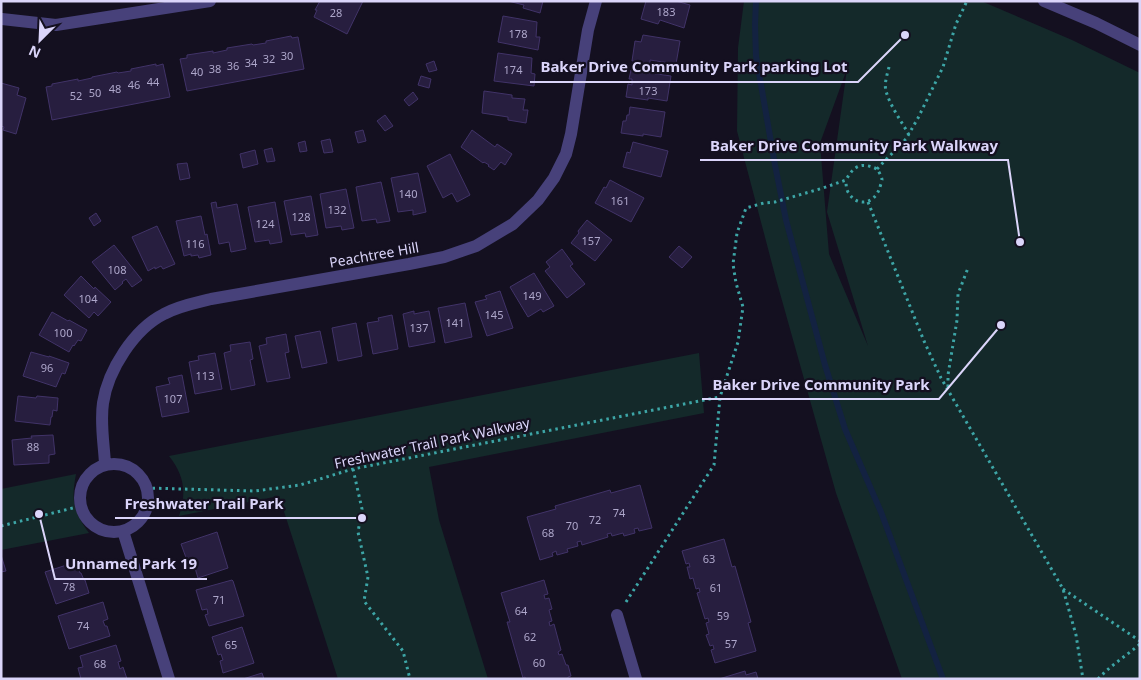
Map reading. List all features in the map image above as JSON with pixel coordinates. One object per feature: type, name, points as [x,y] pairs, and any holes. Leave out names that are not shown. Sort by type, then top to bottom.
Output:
[{"type":"street","points":[[2,19],[56,25],[210,1]]},
{"type":"street","name":"Peachtree Hill","points":[[105,464],[101,419],[103,402],[113,371],[121,356],[141,331],[164,314],[211,299],[409,264],[444,256],[476,246],[513,224],[538,200],[554,178],[566,154],[588,30],[596,1]]},
{"type":"street","points":[[1044,1],[1140,45]]},
{"type":"street","points":[[105,464],[129,467],[138,474],[145,483],[146,488],[148,507],[142,518],[134,526],[123,532],[112,533],[102,530],[92,525],[85,517],[79,496],[82,485],[87,476],[105,464]]},
{"type":"street","points":[[123,532],[169,679]]},
{"type":"street","points":[[618,615],[636,679]]},
{"type":"path","points":[[878,169],[909,135],[943,67],[956,24],[967,1]]},
{"type":"path","points":[[889,67],[885,90],[909,135]]},
{"type":"path","points":[[868,165],[878,169],[882,180],[875,197],[868,202],[858,202],[852,197],[847,190],[846,180],[850,172],[858,166],[868,165]]},
{"type":"path","points":[[618,615],[714,465],[720,397],[738,342],[743,307],[733,264],[737,233],[746,208],[775,202],[846,180]]},
{"type":"path","points":[[868,202],[924,341],[948,389],[1063,589],[1076,635],[1083,679]]},
{"type":"path","points":[[948,389],[948,375],[957,320],[958,294],[968,268]]},
{"type":"path","name":"Freshwater Trail Park Walkway","points":[[146,488],[255,491],[300,485],[353,470],[720,397]]},
{"type":"path","points":[[353,470],[362,509],[358,532],[368,577],[364,601],[403,651],[410,679]]},
{"type":"path","points":[[1,526],[81,506]]},
{"type":"path","points":[[1063,589],[1140,642],[1098,679]]},
{"type":"green space","points":[[744,1],[981,1],[1072,40],[1140,73],[1140,679],[902,679],[836,493],[737,131],[738,48]],"holes":[[[847,69],[827,212],[868,346],[829,254],[820,143]]]},
{"type":"green space","points":[[699,353],[704,413],[429,467],[439,520],[488,679],[338,679],[279,496],[179,516],[183,499],[183,484],[178,470],[169,456]]},
{"type":"green space","points":[[76,474],[75,505],[89,533],[1,550],[1,489]]},
{"type":"building","points":[[320,1],[363,1],[347,34],[314,17],[317,10],[315,10]]},
{"type":"building","points":[[508,1],[543,1],[540,13],[523,8],[524,5]]},
{"type":"building","points":[[646,1],[676,1],[690,5],[684,28],[660,20],[658,24],[641,19]]},
{"type":"building","points":[[503,16],[537,22],[536,37],[540,37],[538,50],[498,42]]},
{"type":"building","points":[[643,35],[680,41],[676,64],[650,60],[650,64],[632,61],[635,41],[641,42]]},
{"type":"building","points":[[291,36],[292,38],[298,37],[304,69],[187,91],[180,59],[187,58],[187,55],[213,51],[213,53],[227,50],[227,48],[266,43],[266,41]]},
{"type":"building","points":[[498,53],[532,58],[531,73],[535,74],[534,86],[494,81]]},
{"type":"building","points":[[434,61],[437,70],[429,72],[426,64]]},
{"type":"building","points":[[156,64],[156,66],[163,64],[170,97],[52,120],[46,87],[78,79],[78,81],[117,72],[131,71],[131,69]]},
{"type":"building","points":[[631,70],[671,76],[667,101],[626,97],[628,84],[632,85],[632,79],[629,79]]},
{"type":"building","points":[[421,76],[431,79],[429,88],[418,85]]},
{"type":"building","points":[[1,83],[19,88],[17,95],[26,98],[16,134],[3,130],[4,127],[1,126]]},
{"type":"building","points":[[484,91],[512,95],[512,98],[525,99],[523,110],[528,110],[526,123],[508,120],[508,117],[482,113]]},
{"type":"building","points":[[413,92],[418,99],[409,106],[404,100]]},
{"type":"building","points":[[630,107],[665,112],[661,137],[621,133],[623,121],[626,121],[627,115],[629,115]]},
{"type":"building","points":[[385,115],[393,126],[385,131],[377,121]]},
{"type":"building","points":[[363,130],[366,141],[358,143],[355,132]]},
{"type":"building","points":[[472,130],[495,147],[497,144],[512,154],[505,165],[501,162],[494,170],[461,147]]},
{"type":"building","points":[[330,139],[333,152],[324,153],[321,141]]},
{"type":"building","points":[[305,141],[307,151],[300,152],[298,143]]},
{"type":"building","points":[[633,142],[668,151],[661,177],[623,167],[627,152],[630,153]]},
{"type":"building","points":[[272,148],[275,161],[267,162],[264,150]]},
{"type":"building","points":[[255,150],[258,164],[243,168],[240,154]]},
{"type":"building","points":[[450,154],[470,195],[457,202],[452,193],[443,198],[427,166]]},
{"type":"building","points":[[187,163],[190,178],[180,180],[177,164]]},
{"type":"building","points":[[418,173],[426,212],[413,215],[413,210],[398,212],[391,178]]},
{"type":"building","points":[[610,180],[644,198],[631,222],[595,203]]},
{"type":"building","points":[[381,182],[390,221],[377,223],[376,219],[362,221],[356,187]]},
{"type":"building","points":[[346,189],[354,228],[342,230],[341,226],[326,228],[320,194]]},
{"type":"building","points":[[311,196],[318,235],[306,237],[305,233],[291,235],[284,201]]},
{"type":"building","points":[[216,202],[217,208],[237,204],[246,249],[231,252],[229,242],[219,244],[211,203]]},
{"type":"building","points":[[275,202],[282,242],[270,244],[269,240],[255,242],[248,207]]},
{"type":"building","points":[[96,213],[101,221],[94,226],[89,218]]},
{"type":"building","points":[[201,216],[211,255],[199,258],[198,255],[191,256],[191,254],[184,256],[176,221]]},
{"type":"building","points":[[587,220],[612,240],[595,261],[571,243]]},
{"type":"building","points":[[157,226],[175,264],[163,269],[161,266],[155,269],[155,267],[148,271],[132,237]]},
{"type":"building","points":[[114,245],[142,280],[132,287],[126,279],[115,290],[92,262]]},
{"type":"building","points":[[679,246],[692,257],[682,268],[669,257]]},
{"type":"building","points":[[562,249],[573,264],[570,266],[585,284],[567,298],[545,271],[550,267],[546,262]]},
{"type":"building","points":[[534,273],[554,306],[543,312],[541,309],[528,317],[510,287]]},
{"type":"building","points":[[81,276],[111,302],[98,316],[94,312],[89,318],[64,295]]},
{"type":"building","points":[[500,291],[513,328],[487,336],[475,302],[487,299],[485,296]]},
{"type":"building","points":[[465,303],[472,337],[445,343],[438,308]]},
{"type":"building","points":[[414,311],[414,314],[429,311],[435,342],[409,347],[403,314]]},
{"type":"building","points":[[52,312],[87,330],[81,341],[78,340],[69,352],[39,335]]},
{"type":"building","points":[[392,315],[398,349],[373,354],[367,323],[379,321],[378,318]]},
{"type":"building","points":[[356,323],[362,356],[338,361],[332,328]]},
{"type":"building","points":[[320,331],[327,363],[302,368],[295,336]]},
{"type":"building","points":[[286,334],[289,352],[285,353],[290,378],[267,382],[259,346],[267,344],[266,338]]},
{"type":"building","points":[[250,342],[253,359],[250,360],[255,385],[231,390],[224,353],[231,351],[230,345]]},
{"type":"building","points":[[31,352],[69,363],[65,374],[62,373],[56,387],[23,376]]},
{"type":"building","points":[[215,353],[222,389],[195,394],[189,362],[199,360],[198,356]]},
{"type":"building","points":[[182,375],[189,412],[162,417],[156,387],[170,384],[168,378]]},
{"type":"building","points":[[18,396],[58,398],[57,411],[53,410],[50,425],[15,421]]},
{"type":"building","points":[[53,435],[55,454],[49,455],[49,463],[14,465],[12,440],[32,438],[31,436]]},
{"type":"building","points":[[640,485],[652,528],[639,531],[638,528],[634,529],[635,533],[624,536],[623,533],[612,536],[611,533],[607,534],[608,537],[582,545],[581,541],[577,542],[578,546],[567,549],[568,552],[557,555],[556,551],[552,553],[553,556],[540,560],[527,517],[556,509],[555,506],[610,490],[611,493]]},
{"type":"building","points":[[217,532],[228,568],[198,578],[195,568],[192,569],[190,563],[188,563],[181,544]]},
{"type":"building","points":[[724,539],[732,567],[735,566],[751,622],[748,623],[756,651],[715,663],[711,650],[714,649],[713,645],[710,646],[706,635],[709,634],[706,623],[709,622],[708,618],[705,619],[697,593],[700,592],[699,588],[696,589],[693,578],[690,579],[687,567],[690,567],[689,563],[686,564],[682,551]]},
{"type":"building","points":[[1,555],[6,571],[1,572]]},
{"type":"building","points":[[76,562],[89,593],[56,604],[45,572]]},
{"type":"building","points":[[232,580],[244,616],[209,626],[205,615],[208,614],[207,609],[202,610],[196,590]]},
{"type":"building","points":[[544,580],[548,594],[544,595],[545,599],[549,598],[552,609],[549,610],[552,621],[549,622],[550,626],[554,624],[561,650],[558,652],[559,655],[562,654],[566,665],[568,665],[571,676],[568,679],[523,678],[507,622],[510,622],[501,593]]},
{"type":"building","points":[[103,602],[108,619],[103,621],[105,626],[107,626],[110,636],[69,649],[58,616]]},
{"type":"building","points":[[242,627],[254,663],[223,673],[220,661],[223,660],[221,654],[218,655],[212,637]]},
{"type":"building","points":[[116,645],[121,661],[118,662],[120,669],[123,667],[127,679],[81,679],[78,668],[83,667],[80,656]]},
{"type":"building","points":[[745,671],[746,675],[756,672],[758,679],[719,679]]},
{"type":"building","points":[[262,673],[264,679],[243,679]]},
{"type":"waterway","points":[[756,1],[756,56],[775,165],[786,220],[825,365],[845,429],[881,512],[943,679]]},
{"type":"place","name":"Baker Drive Community Park parking Lot","points":[[905,35]]},
{"type":"place","name":"Baker Drive Community Park Walkway","points":[[1020,242]]},
{"type":"place","name":"Baker Drive Community Park","points":[[1001,325]]},
{"type":"place","name":"Unnamed Park 19","points":[[39,514]]},
{"type":"place","name":"Freshwater Trail Park","points":[[362,518]]}]
